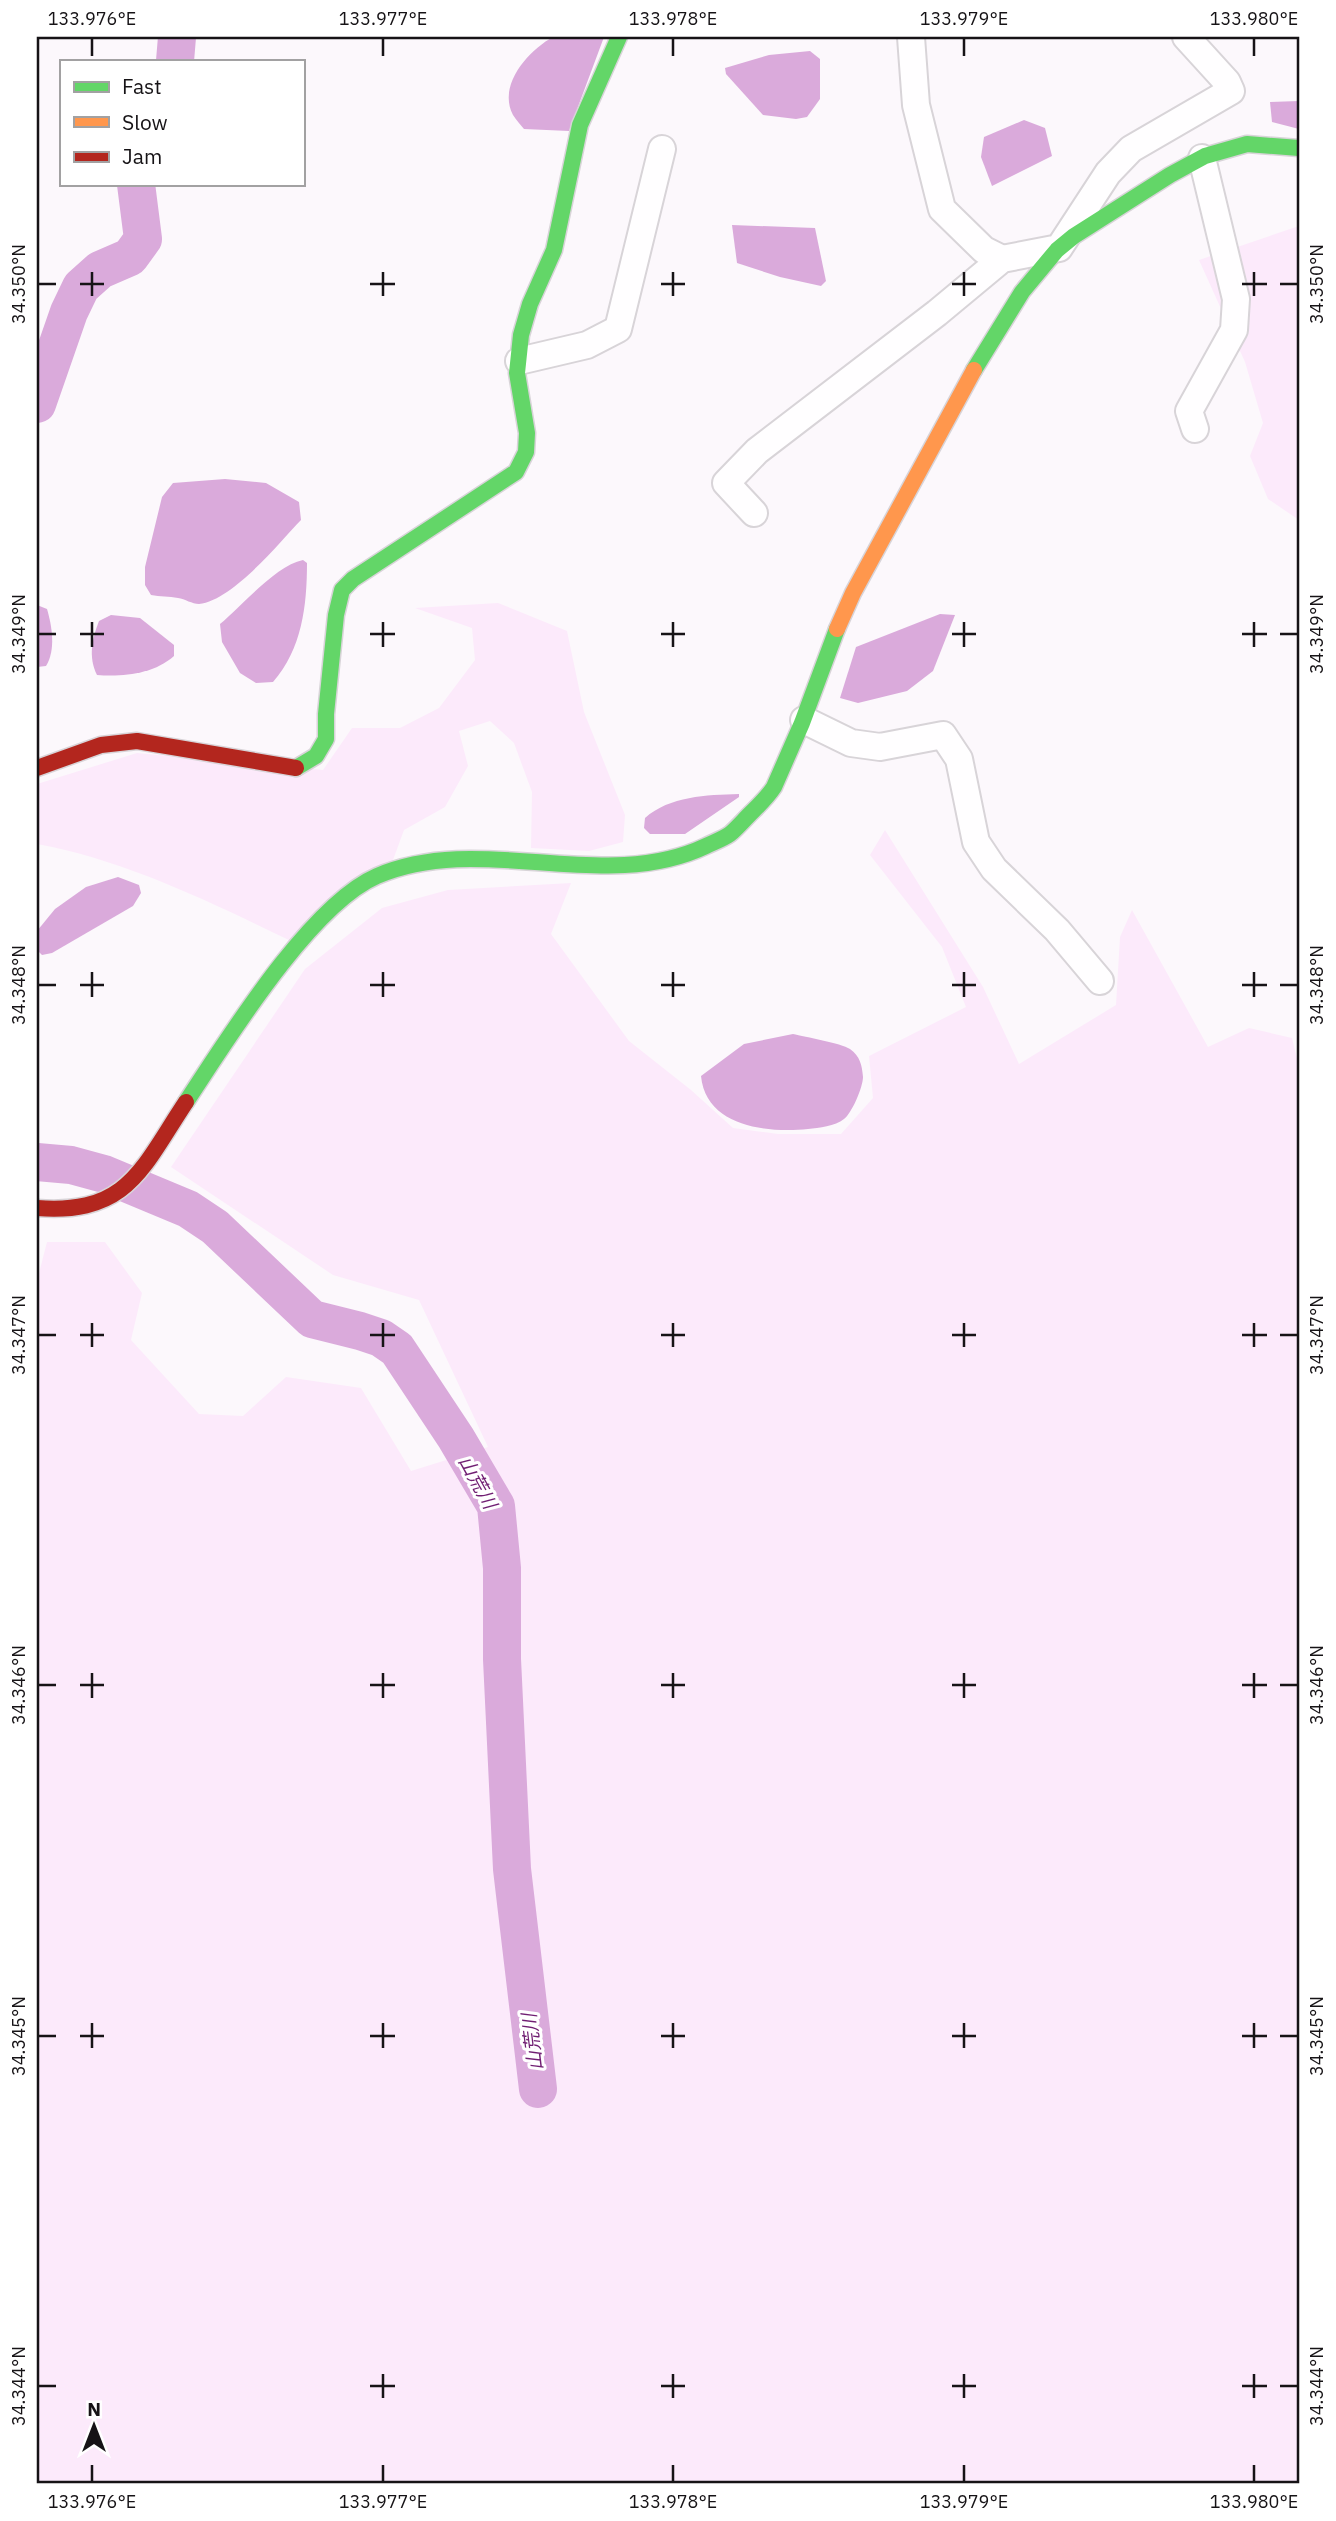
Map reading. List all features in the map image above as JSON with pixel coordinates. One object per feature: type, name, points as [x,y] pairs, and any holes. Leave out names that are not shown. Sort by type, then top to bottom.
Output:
[{"type":"street","points":[[37,768],[101,745],[137,741],[295,769],[316,756],[326,739],[336,615],[342,590],[353,579],[516,472],[526,452],[527,433],[517,373],[521,335],[530,304],[554,250],[580,125],[619,37]]},
{"type":"street","points":[[911,37],[916,105],[942,209],[984,250],[1002,259]]},
{"type":"street","points":[[37,1208],[57,1210],[84,1205],[121,1191],[140,1172],[241,1018],[316,923],[344,896],[376,877],[411,863],[447,858],[650,864],[684,858],[720,841],[754,815],[772,792],[804,720],[844,612],[1010,308],[1059,248],[1108,173],[1131,149],[1231,91],[1227,82],[1186,37]]},
{"type":"street","points":[[754,513],[726,483],[757,451],[937,313],[1002,259],[1059,248],[1202,158],[1239,145],[1275,144],[1299,148]]},
{"type":"street","points":[[519,361],[587,345],[618,329],[662,149]]},
{"type":"street","points":[[1195,429],[1189,411],[1234,330],[1236,313],[1236,299],[1202,158]]},
{"type":"street","points":[[804,720],[851,743],[880,747],[943,735],[958,759],[976,842],[994,869],[1057,930],[1100,981]]},
{"type":"shaded area","points":[[553,37],[604,37],[569,131],[524,129],[513,115],[509,104],[512,81],[534,50]]},
{"type":"shaded area","points":[[810,51],[820,59],[820,99],[807,117],[796,119],[763,115],[726,74],[725,68],[769,55]]},
{"type":"shaded area","points":[[1299,101],[1299,129],[1272,122],[1270,102]]},
{"type":"shaded area","points":[[1024,120],[1045,128],[1052,156],[992,186],[981,157],[984,137]]},
{"type":"shaded area","points":[[732,225],[815,228],[826,281],[821,286],[780,277],[737,263]]},
{"type":"shaded area","points":[[1299,226],[1299,520],[1268,499],[1250,456],[1263,423],[1245,362],[1199,260]]},
{"type":"shaded area","points":[[225,479],[266,483],[299,502],[301,520],[240,582],[212,600],[196,604],[178,598],[151,595],[145,585],[145,567],[162,497],[173,483]]},
{"type":"shaded area","points":[[303,560],[307,563],[306,595],[297,641],[291,656],[273,682],[256,683],[240,673],[222,642],[220,624],[270,578]]},
{"type":"shaded area","points":[[498,603],[567,631],[584,712],[625,815],[623,842],[589,851],[531,848],[532,792],[514,743],[490,721],[459,731],[468,766],[445,807],[404,830],[393,860],[291,941],[135,871],[37,844],[37,784],[137,753],[323,770],[352,728],[400,728],[439,708],[475,660],[472,628],[415,608]]},
{"type":"shaded area","points":[[37,605],[47,609],[52,638],[51,653],[46,666],[37,667]]},
{"type":"shaded area","points":[[940,614],[955,615],[933,671],[907,691],[858,703],[840,698],[856,647]]},
{"type":"shaded area","points":[[111,615],[140,618],[174,645],[174,656],[157,667],[138,673],[97,675],[92,655],[94,634],[99,621]]},
{"type":"shaded area","points":[[739,794],[739,797],[685,834],[650,834],[644,828],[645,818],[677,801],[701,796]]},
{"type":"shaded area","points":[[885,830],[983,987],[1019,1064],[1116,1005],[1120,937],[1132,910],[1208,1047],[1249,1028],[1292,1038],[1299,1067],[1299,2484],[37,2484],[37,1281],[47,1242],[105,1242],[142,1293],[131,1340],[199,1414],[243,1416],[286,1377],[361,1388],[411,1471],[488,1447],[419,1300],[333,1275],[171,1167],[305,969],[382,908],[448,890],[571,883],[551,934],[629,1041],[691,1090],[733,1128],[778,1134],[841,1134],[873,1098],[869,1056],[966,1007],[942,947],[870,855]]},
{"type":"shaded area","points":[[118,877],[139,885],[141,893],[133,906],[52,953],[42,955],[37,950],[37,931],[55,909],[86,887]]},
{"type":"shaded area","points":[[793,1034],[845,1047],[858,1058],[863,1081],[854,1106],[844,1119],[817,1128],[775,1130],[741,1123],[714,1106],[705,1093],[701,1076],[744,1044]]},
{"type":"waterway","name":"山荒川","points":[[175,60],[177,37]]},
{"type":"waterway","name":"山荒川","points":[[37,404],[69,312],[81,287],[100,270],[130,257],[143,239],[136,186]]},
{"type":"waterway","name":"山荒川","points":[[37,1162],[71,1165],[104,1174],[188,1209],[215,1227],[312,1319],[381,1338],[397,1349],[456,1438],[496,1506],[502,1568],[502,1659],[512,1869],[538,2089]]},
{"type":"traffic: fast","points":[[296,768],[316,756],[326,739],[336,615],[342,590],[353,579],[516,472],[526,452],[527,433],[517,373],[521,335],[530,304],[554,250],[580,125],[619,37]]},
{"type":"traffic: fast","points":[[974,370],[1022,292],[1057,250],[1074,236],[1205,156],[1247,144],[1299,148]]},
{"type":"traffic: fast","points":[[186,1102],[247,1011],[298,944],[351,891],[377,876],[417,864],[458,859],[626,865],[667,860],[730,834],[774,787],[802,723],[837,629]]},
{"type":"traffic: slow","points":[[837,629],[853,593],[974,370]]},
{"type":"traffic: jam","points":[[37,768],[101,745],[137,741],[296,768]]},
{"type":"traffic: jam","points":[[37,1208],[68,1208],[92,1204],[113,1195],[144,1166],[186,1102]]}]
